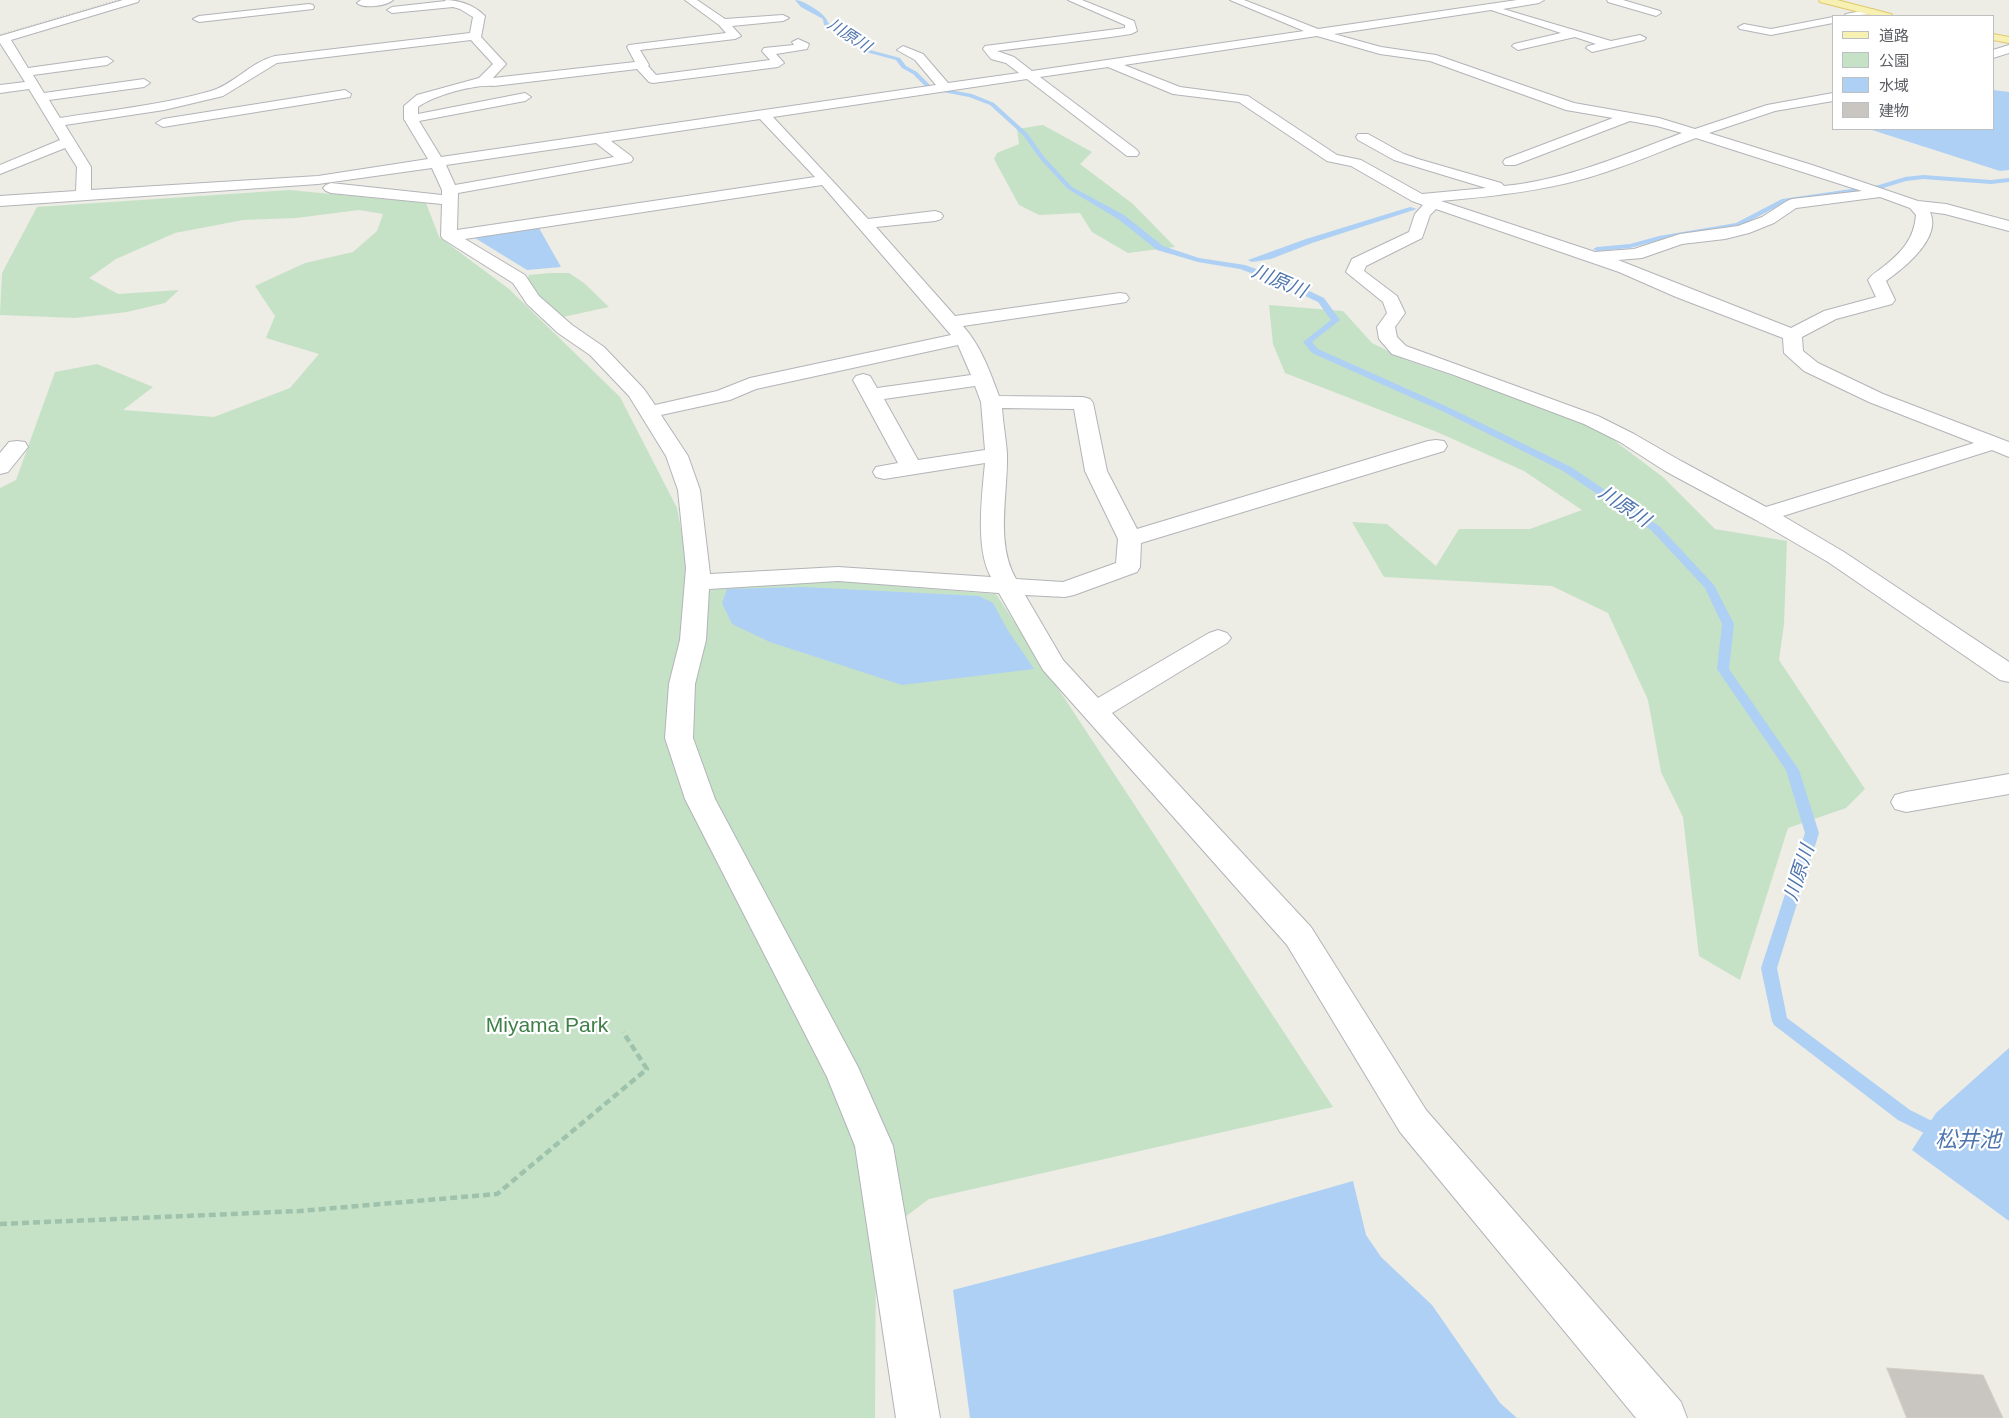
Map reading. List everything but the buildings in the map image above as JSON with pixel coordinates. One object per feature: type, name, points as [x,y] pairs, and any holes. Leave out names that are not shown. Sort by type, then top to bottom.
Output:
[{"type":"main road","points":[[1824,0],[1883,15]]},
{"type":"main road","points":[[1994,37],[2009,40]]},
{"type":"street","points":[[6,38],[134,0]]},
{"type":"street","points":[[253,0],[259,12]]},
{"type":"street","points":[[640,65],[643,65],[633,47],[734,36],[723,24],[690,0]]},
{"type":"street","points":[[1073,0],[1130,23],[1131,31],[1063,41],[1045,40],[989,49],[995,56],[1010,60],[1132,153]]},
{"type":"street","points":[[1235,0],[1318,33],[1380,50],[1432,58],[1571,107],[1659,122],[1875,190],[1915,205],[1946,209],[2009,226]]},
{"type":"street","points":[[0,201],[284,184],[1488,8],[1530,0]]},
{"type":"street","points":[[1612,0],[1656,13]]},
{"type":"street","points":[[362,3],[390,5],[451,2],[463,6],[479,16],[476,36]]},
{"type":"street","points":[[199,19],[309,7]]},
{"type":"street","points":[[1488,8],[1610,44]]},
{"type":"street","points":[[1855,15],[1871,12]]},
{"type":"street","points":[[723,24],[783,18]]},
{"type":"street","points":[[1744,27],[1771,32],[1832,20]]},
{"type":"street","points":[[462,25],[479,22]]},
{"type":"street","points":[[0,26],[6,33],[6,38],[25,72],[84,167],[83,196]]},
{"type":"street","points":[[1518,46],[1600,28]]},
{"type":"street","points":[[418,31],[434,41]]},
{"type":"street","points":[[57,122],[159,101],[218,94],[265,64],[275,60],[476,36]]},
{"type":"street","points":[[476,36],[500,64],[483,81]]},
{"type":"street","points":[[1583,51],[1640,38]]},
{"type":"street","points":[[640,65],[653,79],[778,63],[768,51],[802,47],[803,44],[798,42]]},
{"type":"street","points":[[1994,54],[2009,49]]},
{"type":"street","points":[[903,50],[919,57],[944,87]]},
{"type":"street","points":[[25,72],[108,61]]},
{"type":"street","points":[[1108,63],[1178,92],[1243,99],[1332,158],[1356,163],[1424,201],[1625,268],[1682,293],[1792,335],[1830,315],[1886,300],[1877,280],[1912,252],[1924,224],[1924,214],[1915,205]]},
{"type":"street","points":[[449,236],[450,195],[437,162],[411,119],[411,106],[422,98],[483,81],[494,82],[640,65]]},
{"type":"street","points":[[41,97],[144,83]]},
{"type":"street","points":[[0,89],[33,85]]},
{"type":"street","points":[[150,124],[294,104],[345,94]]},
{"type":"street","points":[[1424,201],[1510,190],[1601,169],[1693,134],[1772,108],[1832,96]]},
{"type":"street","points":[[411,119],[525,97]]},
{"type":"street","points":[[763,114],[826,180],[957,330],[987,390],[996,455],[992,514],[997,567],[1052,664],[1299,936],[1413,1121],[1665,1418]]},
{"type":"street","points":[[1510,162],[1630,117]]},
{"type":"street","points":[[0,170],[67,138],[84,133]]},
{"type":"street","points":[[1363,137],[1399,157],[1510,190]]},
{"type":"street","points":[[284,184],[450,195],[626,159],[598,138]]},
{"type":"street","points":[[1365,168],[1413,162]]},
{"type":"street","points":[[449,236],[826,180]]},
{"type":"street","points":[[1591,257],[1636,254],[1680,239],[1725,234],[1768,220],[1792,204],[1875,190]]},
{"type":"street","points":[[1424,201],[1423,214],[1416,235],[1358,263],[1355,272],[1391,300],[1396,313],[1386,327],[1388,339],[1399,350],[1461,370],[1591,420],[1764,515],[1836,557],[2009,674]]},
{"type":"street","points":[[864,224],[935,216]]},
{"type":"street","points":[[449,236],[519,280],[533,300],[564,329],[597,351],[637,393],[677,456],[690,490],[698,568],[694,640],[682,684],[680,738],[700,799],[845,1077],[874,1146],[918,1418]]},
{"type":"street","points":[[649,412],[723,396],[750,384],[957,330],[1120,298]]},
{"type":"street","points":[[1792,335],[1794,353],[1811,367],[1876,398],[2001,447]]},
{"type":"street","points":[[697,582],[838,574],[1065,590],[1128,567],[1130,540],[1096,471],[1083,403],[987,390],[867,388],[911,467]]},
{"type":"street","points":[[1130,540],[1436,446]]},
{"type":"street","points":[[0,467],[17,447]]},
{"type":"street","points":[[1764,515],[2001,447]]},
{"type":"street","points":[[884,472],[996,455]]},
{"type":"street","points":[[1096,711],[1218,638]]},
{"type":"street","points":[[1906,802],[2009,784]]},
{"type":"path","points":[[0,1224],[300,1211],[496,1194],[647,1069],[623,1032]]},
{"type":"green space","points":[[1043,125],[1092,152],[1080,164],[1133,204],[1175,247],[1128,253],[1092,232],[1080,213],[1039,215],[1019,205],[994,159],[997,153],[1019,144],[1017,129]]},
{"type":"green space","name":"Miyama Park","points":[[289,190],[426,203],[439,237],[509,289],[620,397],[677,508],[693,593],[707,590],[832,581],[996,594],[1333,1107],[929,1199],[876,1239],[875,1418],[0,1418],[0,488],[16,480],[55,372],[97,364],[153,387],[123,410],[214,417],[290,388],[319,354],[266,338],[275,316],[255,286],[305,263],[353,252],[377,231],[383,214],[359,210],[296,218],[243,220],[175,233],[116,259],[89,278],[118,294],[179,290],[165,303],[127,312],[75,318],[0,315],[2,273],[37,207]]},
{"type":"green space","points":[[569,273],[584,283],[609,307],[563,317],[537,297],[526,283],[529,275]]},
{"type":"green space","points":[[1269,305],[1343,311],[1372,343],[1406,360],[1519,398],[1603,432],[1664,478],[1715,529],[1787,541],[1784,624],[1779,660],[1865,789],[1846,808],[1788,828],[1740,980],[1699,956],[1683,817],[1661,772],[1648,700],[1608,613],[1552,586],[1384,577],[1352,522],[1387,524],[1436,566],[1459,529],[1530,529],[1582,510],[1524,471],[1437,432],[1285,373],[1273,344]]},
{"type":"water","points":[[1994,90],[2009,92],[2009,170],[2000,171],[1872,130],[1994,130]]},
{"type":"water","points":[[539,228],[561,267],[527,270],[475,238]]},
{"type":"water","points":[[803,587],[979,596],[993,603],[1007,629],[1034,669],[902,685],[770,642],[732,624],[722,603],[727,589]]},
{"type":"water","name":"松井池","points":[[2009,1048],[2009,1221],[1912,1150],[1936,1113]]},
{"type":"water","points":[[1353,1181],[1366,1235],[1381,1257],[1432,1305],[1500,1403],[1517,1418],[970,1418],[953,1290],[1161,1236]]},
{"type":"waterway","name":"川原川","points":[[797,0],[822,15],[825,18],[826,24],[855,36],[868,51],[898,59],[904,67],[915,73],[928,86]]},
{"type":"waterway","name":"川原川","points":[[945,91],[970,95],[992,104],[1025,134],[1043,159],[1070,188],[1121,217],[1160,248],[1198,260],[1242,267],[1281,281],[1321,300],[1336,320],[1307,342],[1315,351],[1447,410],[1567,469],[1655,528],[1710,587],[1728,624],[1723,669],[1792,770],[1812,833],[1769,968],[1780,1021],[1904,1115],[1942,1134]]},
{"type":"waterway","points":[[1597,249],[1630,246],[1659,238],[1738,225],[1782,201],[1880,187],[1905,179],[1923,177],[1991,182],[2009,180]]},
{"type":"waterway","points":[[1252,260],[1268,257],[1309,241],[1413,209]]},
{"type":"railway","points":[[0,35],[119,0]]}]
